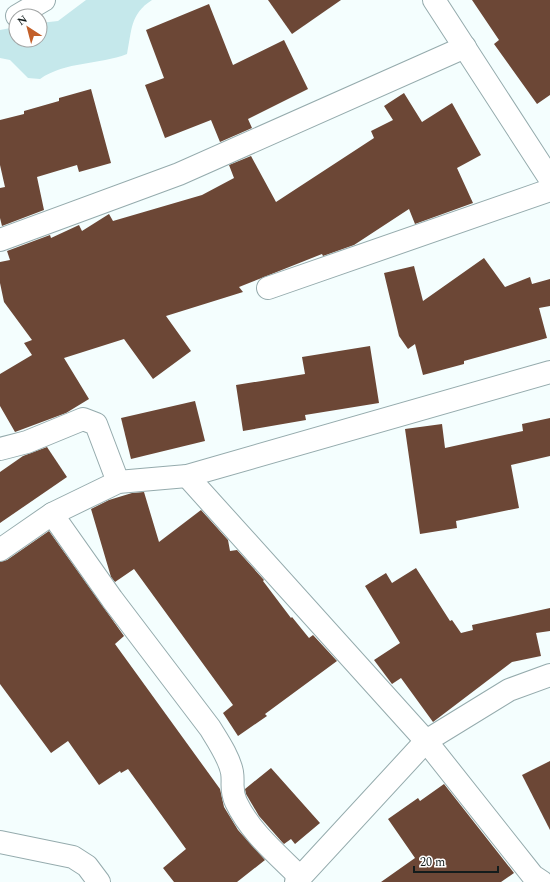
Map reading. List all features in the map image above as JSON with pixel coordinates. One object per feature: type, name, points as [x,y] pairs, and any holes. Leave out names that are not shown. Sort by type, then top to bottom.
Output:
[{"type":"street","points":[[30,8],[44,0]]},
{"type":"street","points":[[434,0],[550,179]]},
{"type":"street","points":[[0,240],[179,174],[465,47]]},
{"type":"street","points":[[268,288],[550,190]]},
{"type":"street","points":[[0,550],[52,514],[118,482],[187,476],[550,372]]},
{"type":"street","points":[[0,448],[27,442],[83,420],[96,424],[118,482]]},
{"type":"street","points":[[187,476],[426,741],[533,876],[541,882]]},
{"type":"street","points":[[52,514],[112,599],[210,728],[223,749],[232,772],[231,788],[236,803],[252,827],[298,879],[426,741],[509,690],[550,675]]},
{"type":"street","points":[[0,842],[73,857],[87,866],[99,882]]},
{"type":"shaded area","points":[[86,0],[152,0],[140,11],[133,23],[127,54],[61,69],[40,79],[28,78],[10,60],[0,58],[0,30],[8,28],[8,48],[48,48],[48,22],[58,21]]},
{"type":"building","points":[[268,0],[341,0],[292,34]]},
{"type":"building","points":[[472,0],[550,0],[550,95],[537,104],[494,44],[499,40]]},
{"type":"building","points":[[209,4],[233,65],[284,40],[308,89],[248,119],[252,128],[220,142],[211,120],[165,138],[145,85],[164,78],[146,30]]},
{"type":"building","points":[[91,89],[111,163],[79,172],[77,165],[37,177],[44,210],[2,226],[0,218],[0,188],[5,187],[0,165],[0,120],[24,114],[24,111],[59,101],[59,98]]},
{"type":"building","points":[[404,93],[422,122],[452,103],[481,155],[457,168],[473,203],[415,224],[409,209],[354,245],[323,256],[322,254],[239,287],[243,292],[166,316],[191,351],[153,379],[124,339],[64,358],[89,399],[66,413],[15,432],[0,406],[0,374],[32,355],[24,343],[32,340],[4,302],[0,283],[0,262],[10,260],[7,251],[50,235],[51,238],[79,225],[82,231],[109,214],[113,221],[202,195],[234,178],[229,165],[251,156],[276,202],[374,138],[371,131],[393,120],[384,106]]},
{"type":"building","points":[[484,258],[505,287],[530,277],[532,284],[550,279],[550,306],[539,308],[547,338],[464,361],[464,364],[423,375],[415,344],[408,349],[399,336],[384,273],[414,266],[423,301]]},
{"type":"building","points":[[370,346],[379,403],[305,415],[306,420],[243,431],[236,385],[305,374],[302,357]]},
{"type":"building","points":[[195,401],[205,441],[131,459],[121,418]]},
{"type":"building","points":[[550,418],[550,456],[511,465],[519,508],[456,521],[457,528],[420,534],[405,429],[442,424],[445,448],[523,431],[522,424]]},
{"type":"building","points":[[47,447],[67,477],[0,523],[0,472],[23,456]]},
{"type":"building","points":[[144,492],[159,542],[201,510],[228,540],[230,551],[237,550],[264,580],[263,581],[291,618],[292,617],[309,638],[313,635],[337,661],[265,714],[267,716],[238,736],[223,713],[233,705],[134,569],[115,582],[111,577],[91,509],[109,500],[132,493]]},
{"type":"building","points":[[49,531],[124,636],[115,644],[220,789],[224,807],[238,830],[265,860],[237,882],[174,882],[163,868],[186,849],[128,769],[121,773],[120,771],[99,785],[68,741],[51,753],[0,684],[0,562],[7,560]]},
{"type":"building","points":[[416,568],[450,621],[452,620],[461,633],[473,630],[472,625],[550,608],[550,631],[536,633],[541,656],[512,662],[433,722],[401,678],[392,684],[374,660],[400,643],[365,586],[386,573],[392,583]]},
{"type":"building","points":[[550,761],[550,830],[522,775]]},
{"type":"building","points":[[271,768],[320,823],[295,844],[291,839],[284,844],[282,842],[259,816],[246,794],[245,789]]},
{"type":"building","points":[[444,784],[514,873],[501,882],[381,882],[415,858],[388,819],[418,798],[420,801]]}]
